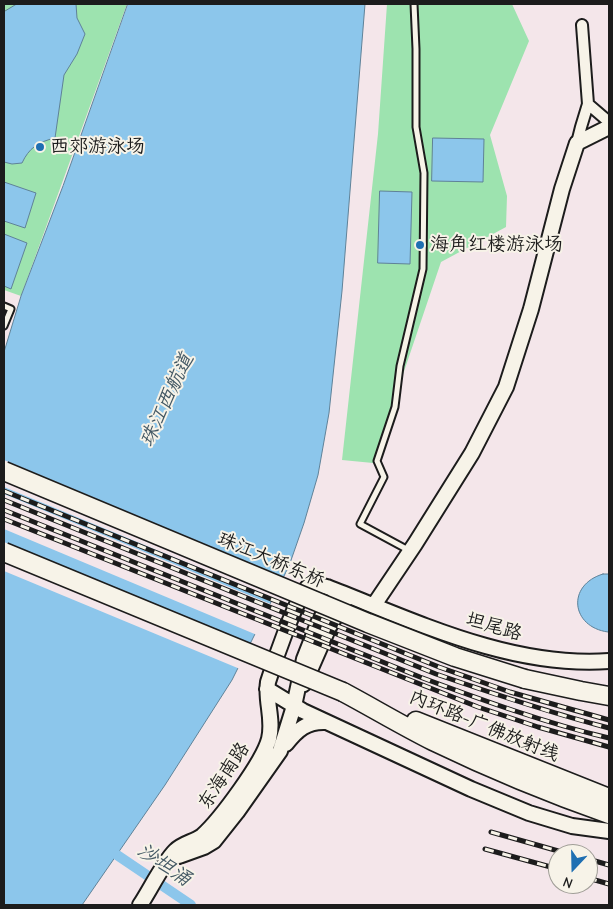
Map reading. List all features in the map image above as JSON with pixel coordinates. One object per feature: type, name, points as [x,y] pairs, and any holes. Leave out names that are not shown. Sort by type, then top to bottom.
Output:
[{"type":"highway","name":"珠江大桥东桥","points":[[4,471],[368,623],[455,657],[526,679]]},
{"type":"highway","points":[[4,552],[343,692],[431,740],[478,762],[537,788],[609,814]]},
{"type":"highway","points":[[526,679],[609,685]]},
{"type":"highway","points":[[526,679],[609,696]]},
{"type":"highway","name":"内环路-广佛放射线","points":[[343,692],[609,798]]},
{"type":"street","points":[[374,605],[410,552],[472,453],[506,387],[520,349],[562,189],[588,104],[582,25]]},
{"type":"street","points":[[588,104],[609,122]]},
{"type":"street","points":[[577,143],[609,127]]},
{"type":"street","name":"东海南路","points":[[140,905],[175,850],[199,838],[211,828],[260,759],[269,738],[271,719],[267,689],[272,668],[305,589],[314,584],[374,605]]},
{"type":"street","name":"东海南路","points":[[164,867],[214,841],[250,795],[280,751],[294,706],[333,618],[349,596]]},
{"type":"street","name":"坦尾路","points":[[374,605],[472,641],[524,656],[559,661],[609,661]]},
{"type":"street","points":[[267,689],[294,706],[329,723],[529,814],[572,826],[609,831]]},
{"type":"street","points":[[280,751],[298,730],[305,725],[311,722],[329,723]]},
{"type":"lane","points":[[410,552],[360,524],[384,477],[377,461],[395,407],[400,366],[424,269],[424,173],[416,127],[414,4]]},
{"type":"lane","points":[[4,306],[10,309],[4,326]]},
{"type":"green space","name":"西郊游泳场","points":[[4,4],[127,4],[21,296],[4,290]]},
{"type":"green space","name":"海角红楼游泳场","points":[[387,4],[512,4],[529,41],[490,135],[507,196],[506,227],[441,262],[373,463],[342,460],[378,134]]},
{"type":"water","points":[[17,4],[76,4],[77,18],[85,34],[77,54],[64,75],[55,138],[35,146],[22,163],[12,164],[4,162],[4,12]]},
{"type":"water","name":"珠江西航道","points":[[128,4],[365,4],[342,291],[329,413],[318,475],[289,566],[232,680],[165,785],[82,905],[4,905],[4,352],[21,296],[63,186]]},
{"type":"water","points":[[433,138],[484,139],[483,182],[432,181]]},
{"type":"water","points":[[4,182],[36,193],[25,228],[4,221]]},
{"type":"water","points":[[380,191],[412,192],[410,264],[378,263]]},
{"type":"water","points":[[4,234],[27,243],[11,289],[4,286]]},
{"type":"water","points":[[603,574],[609,574],[609,632],[596,629],[586,622],[580,614],[578,605],[583,587],[591,579]]},
{"type":"pier","points":[[4,460],[286,578],[275,599],[4,487]]},
{"type":"pier","points":[[4,494],[273,605],[257,635],[4,529]]},
{"type":"pier","points":[[4,542],[252,644],[240,669],[4,571]]},
{"type":"waterway","name":"沙坦涌","points":[[117,855],[191,905]]},
{"type":"railway","points":[[4,491],[439,667],[510,692],[609,720]]},
{"type":"railway","points":[[4,500],[436,674],[522,703],[609,728]]},
{"type":"railway","points":[[4,510],[420,677],[537,718],[609,738]]},
{"type":"railway","points":[[4,519],[478,707],[538,727],[609,747]]},
{"type":"railway","points":[[491,832],[548,848]]},
{"type":"railway","points":[[485,849],[548,866]]},
{"type":"railway","points":[[598,862],[609,865]]},
{"type":"railway","points":[[598,881],[609,884]]},
{"type":"place","name":"西郊游泳场","points":[[40,147]]},
{"type":"place","name":"海角红楼游泳场","points":[[420,245]]}]
